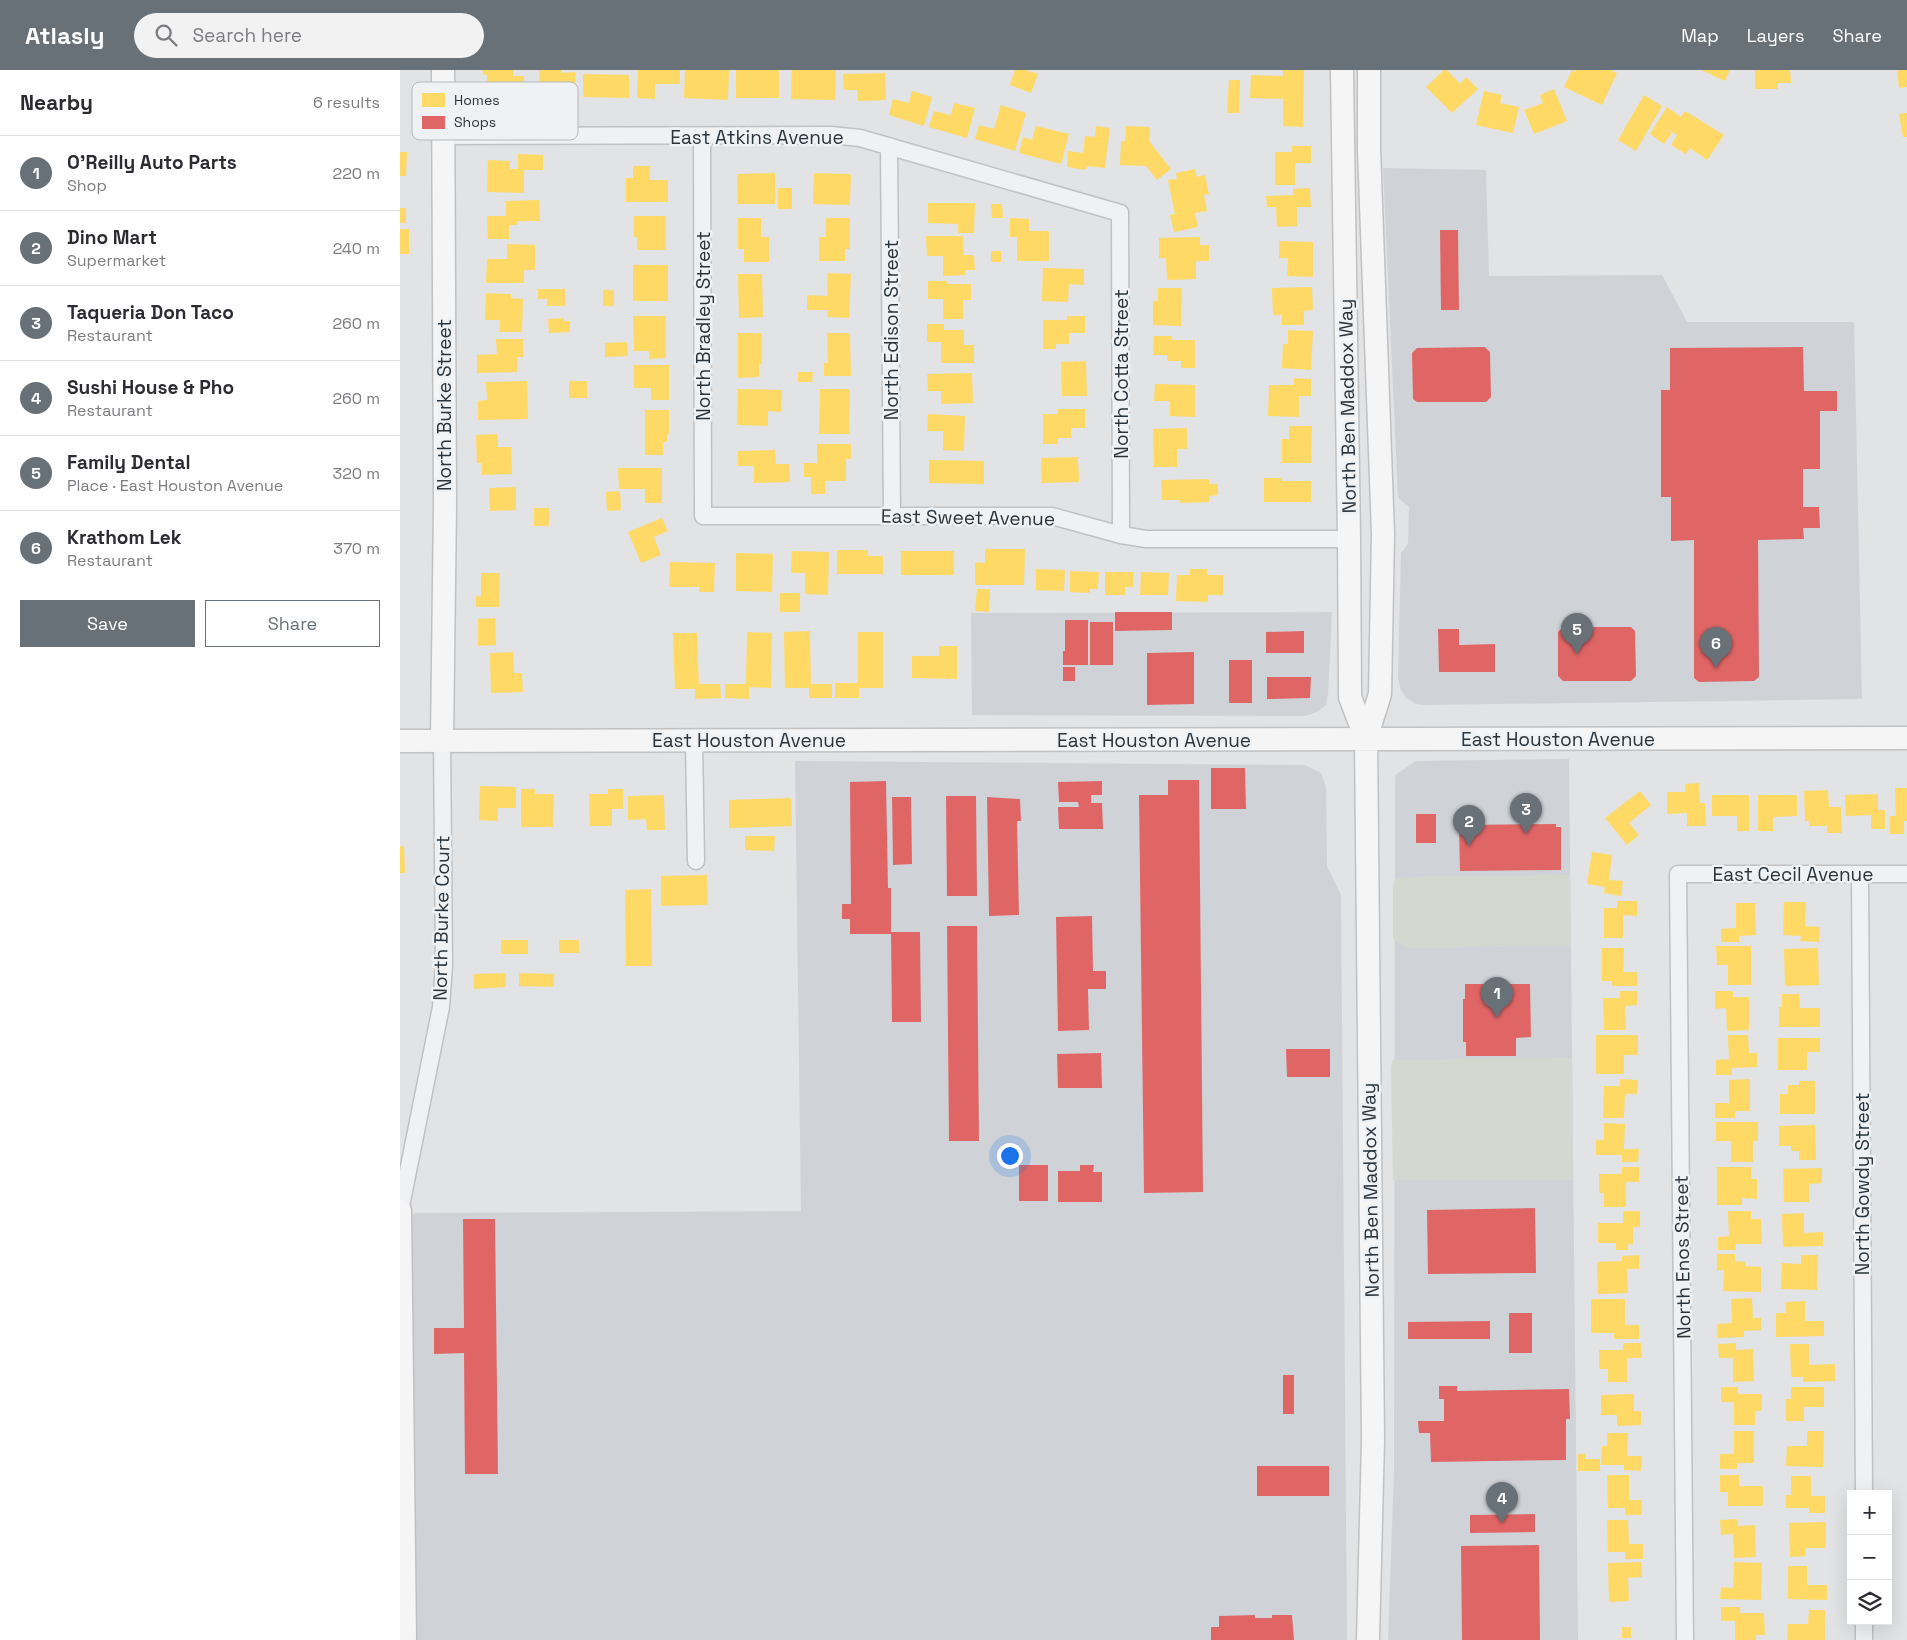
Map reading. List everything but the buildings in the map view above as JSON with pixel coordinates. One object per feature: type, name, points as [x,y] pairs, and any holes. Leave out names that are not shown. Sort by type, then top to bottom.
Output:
[{"type":"main road","name":"North Ben Maddox Way","points":[[1342,70],[1350,539],[1350,697],[1366,739]]},
{"type":"main road","name":"North Ben Maddox Way","points":[[1368,70],[1369,149],[1383,534],[1380,694],[1366,739],[1373,1440],[1368,1640]]},
{"type":"main road","name":"North Burke Street","points":[[442,740],[445,505],[444,140]]},
{"type":"main road","name":"East Houston Avenue","points":[[400,741],[1907,738]]},
{"type":"main road","points":[[400,1211],[405,1640]]},
{"type":"street","name":"East Atkins Avenue","points":[[578,136],[831,135],[860,138],[1120,213]]},
{"type":"street","name":"North Bradley Street","points":[[702,136],[703,516]]},
{"type":"street","name":"North Edison Street","points":[[889,146],[892,515]]},
{"type":"street","name":"North Cotta Street","points":[[1120,213],[1121,534]]},
{"type":"street","name":"East Sweet Avenue","points":[[703,516],[1052,516],[1146,539],[1350,539]]},
{"type":"street","name":"North Burke Court","points":[[400,1211],[441,1006],[444,965],[442,740]]},
{"type":"street","points":[[694,741],[696,861]]},
{"type":"street","name":"East Cecil Avenue","points":[[1678,874],[1907,874]]},
{"type":"street","name":"North Enos Street","points":[[1678,874],[1685,1640]]},
{"type":"street","name":"North Gowdy Street","points":[[1860,874],[1864,1490]]},
{"type":"street","points":[[1864,1625],[1864,1640]]},
{"type":"shaded area","points":[[1383,168],[1486,170],[1489,276],[1662,275],[1687,322],[1854,322],[1862,699],[1426,705],[1416,704],[1406,698],[1401,690],[1398,678],[1401,553],[1408,544],[1409,507],[1398,498]]},
{"type":"shaded area","points":[[1332,612],[1326,705],[1317,712],[1305,716],[972,715],[971,613]]},
{"type":"shaded area","points":[[1569,759],[1578,1640],[1388,1640],[1394,1471],[1395,775],[1416,761]]},
{"type":"shaded area","points":[[795,761],[1305,765],[1321,773],[1326,787],[1327,866],[1341,895],[1347,1640],[400,1640],[400,1219],[416,1213],[801,1211]]},
{"type":"shaded area","points":[[1570,875],[1571,946],[1409,948],[1398,943],[1393,937],[1393,889],[1394,881],[1399,877]]},
{"type":"shaded area","points":[[1572,1058],[1573,1180],[1393,1180],[1391,1067],[1393,1060]]},
{"type":"place","name":"Family Dental","points":[[1577,654]]},
{"type":"place","name":"Krathom Lek","points":[[1716,668]]},
{"type":"place","name":"Taqueria Don Taco","points":[[1526,834]]},
{"type":"place","name":"Dino Mart","points":[[1469,846]]},
{"type":"place","name":"O'Reilly Auto Parts","points":[[1497,1018]]},
{"type":"place","name":"Sushi House & Pho","points":[[1502,1523]]}]
